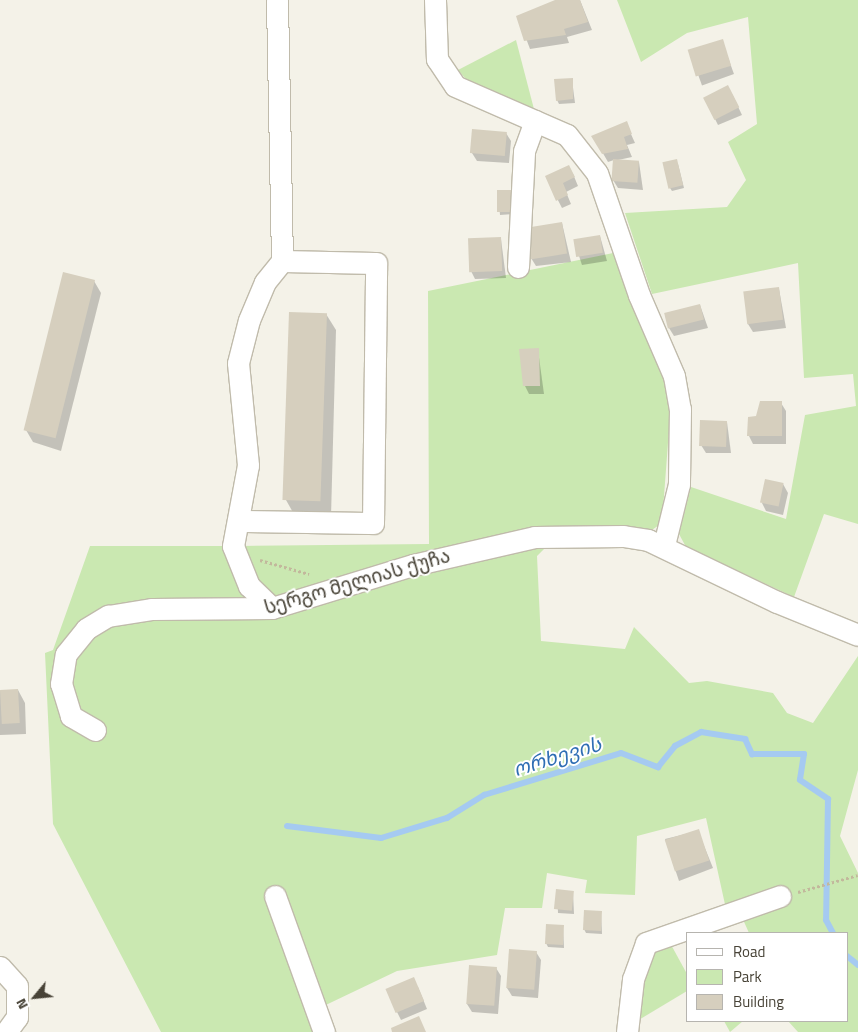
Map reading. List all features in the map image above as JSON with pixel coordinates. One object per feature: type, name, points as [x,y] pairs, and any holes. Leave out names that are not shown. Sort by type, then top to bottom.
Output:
[{"type":"street","points":[[272,608],[249,586],[234,553],[248,464],[238,363],[255,305],[282,262],[277,0]]},
{"type":"street","points":[[435,0],[437,60],[454,86],[567,135],[597,173],[639,295],[674,376],[680,410],[679,484],[664,545]]},
{"type":"street","points":[[518,268],[524,151],[535,121]]},
{"type":"street","points":[[240,521],[373,523],[376,263],[282,262]]},
{"type":"street","name":"სერგო მელიას ქუჩა","points":[[95,730],[72,716],[61,684],[66,654],[86,629],[124,610],[272,608],[481,547],[535,537],[624,536],[664,545],[777,602],[858,635]]},
{"type":"street","points":[[275,896],[320,1010],[324,1032]]},
{"type":"street","points":[[627,1032],[632,979],[646,943],[780,896]]},
{"type":"street","points":[[0,967],[17,986],[17,1017],[6,1032]]},
{"type":"path","points":[[234,553],[346,585]]},
{"type":"path","points":[[812,888],[858,875]]},
{"type":"green space","points":[[617,0],[858,0],[858,524],[824,514],[794,597],[686,547],[679,534],[691,487],[786,519],[805,415],[856,406],[853,374],[804,378],[798,263],[652,294],[625,213],[727,207],[746,180],[728,142],[757,124],[748,17],[687,33],[641,62]]},
{"type":"green space","points":[[516,40],[535,113],[472,86],[458,70]]},
{"type":"green space","points":[[618,252],[665,369],[670,416],[662,523],[649,532],[542,529],[505,533],[276,597],[264,595],[239,546],[429,544],[428,291]]},
{"type":"green space","points":[[549,544],[537,556],[541,641],[625,649],[634,627],[689,683],[707,681],[773,693],[787,713],[813,723],[858,656],[858,770],[840,836],[858,873],[858,1032],[798,1032],[789,1022],[848,1022],[848,932],[749,932],[741,915],[726,909],[706,818],[637,836],[635,895],[585,893],[587,880],[547,873],[542,908],[505,908],[497,955],[397,971],[309,1013],[315,1032],[161,1032],[53,824],[45,653],[53,650],[90,546],[226,546],[251,598],[271,619],[329,596],[430,566]]},
{"type":"green space","points":[[669,941],[686,972],[686,992],[632,1024],[639,979],[651,955]]},
{"type":"green space","points":[[725,1022],[742,1022],[730,1032]]},
{"type":"building","points":[[555,0],[580,0],[588,22],[564,29],[566,35],[524,41],[516,16]]},
{"type":"building","points":[[723,39],[731,66],[696,77],[688,50]]},
{"type":"building","points":[[573,78],[573,99],[556,101],[554,79]]},
{"type":"building","points":[[728,85],[739,107],[714,120],[703,98]]},
{"type":"building","points":[[627,121],[632,134],[624,137],[628,149],[602,154],[591,136]]},
{"type":"building","points":[[472,129],[507,132],[505,156],[470,153]]},
{"type":"building","points":[[613,159],[639,161],[637,183],[611,181]]},
{"type":"building","points":[[677,159],[683,185],[668,189],[662,162]]},
{"type":"building","points":[[569,165],[575,177],[563,183],[568,195],[556,201],[545,176]]},
{"type":"building","points":[[497,190],[514,190],[514,212],[497,212]]},
{"type":"building","points":[[562,222],[567,254],[531,259],[526,228]]},
{"type":"building","points":[[600,235],[603,253],[576,257],[573,239]]},
{"type":"building","points":[[501,237],[502,271],[469,272],[468,238]]},
{"type":"building","points":[[63,272],[95,280],[56,438],[24,430]]},
{"type":"building","points":[[779,287],[783,320],[747,324],[743,291]]},
{"type":"building","points":[[700,304],[704,320],[668,328],[664,313]]},
{"type":"building","points":[[289,312],[327,313],[320,501],[282,500]]},
{"type":"building","points":[[539,348],[540,386],[523,386],[519,349]]},
{"type":"building","points":[[760,401],[782,401],[782,436],[747,436],[748,417],[756,416]]},
{"type":"building","points":[[700,420],[727,421],[726,447],[699,446]]},
{"type":"building","points":[[765,479],[784,483],[779,506],[760,502]]},
{"type":"building","points":[[18,689],[20,723],[2,724],[0,690]]},
{"type":"building","points":[[699,829],[709,860],[675,872],[665,840]]},
{"type":"building","points":[[556,889],[574,891],[572,911],[554,909]]},
{"type":"building","points":[[584,910],[602,911],[601,931],[583,930]]},
{"type":"building","points":[[546,924],[564,925],[563,945],[545,944]]},
{"type":"building","points":[[509,949],[537,951],[534,990],[506,988]]},
{"type":"building","points":[[469,965],[497,967],[494,1006],[466,1004]]},
{"type":"building","points":[[414,977],[424,1001],[396,1013],[385,989]]},
{"type":"building","points":[[419,1016],[426,1032],[392,1032],[391,1028]]},
{"type":"waterway","name":"ორხევის","points":[[287,826],[381,838],[447,818],[484,795],[621,753],[658,767],[675,746],[701,732],[745,739],[752,754],[804,754],[800,780],[828,799],[826,920],[832,932]]},
{"type":"waterway","name":"ორხევის","points":[[848,957],[858,965]]}]
